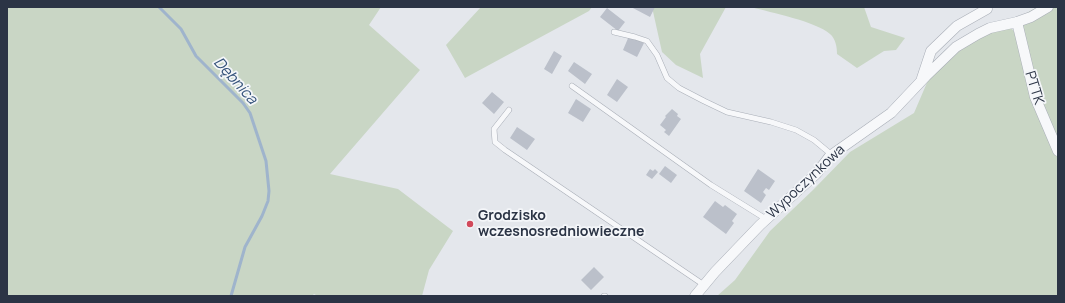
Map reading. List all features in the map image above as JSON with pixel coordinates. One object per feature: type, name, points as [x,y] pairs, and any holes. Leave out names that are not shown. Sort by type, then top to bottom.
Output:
[{"type":"street","name":"Wypoczynkowa","points":[[695,296],[766,219],[816,174],[832,155],[891,113],[956,47],[978,34],[1031,17],[1048,7]]},
{"type":"street","points":[[922,80],[930,51],[957,26],[987,9]]},
{"type":"street","name":"PTTK","points":[[1017,22],[1035,98],[1058,151]]},
{"type":"lane","points":[[614,32],[647,41],[657,55],[668,78],[679,88],[727,112],[771,122],[796,130],[814,140],[832,155]]},
{"type":"lane","points":[[572,86],[711,185],[766,219]]},
{"type":"lane","points":[[510,110],[494,129],[495,142],[704,285]]},
{"type":"green space","points":[[7,7],[381,7],[369,25],[420,70],[330,174],[398,189],[453,231],[429,270],[422,296],[318,296],[314,294],[312,296],[7,296]]},
{"type":"green space","points":[[481,7],[592,7],[589,11],[465,78],[446,45]]},
{"type":"green space","points":[[652,7],[726,7],[700,54],[703,78],[676,65],[662,52]]},
{"type":"green space","points":[[751,7],[864,7],[871,27],[905,38],[896,50],[884,51],[857,68],[837,54],[834,38],[823,29],[804,21]]},
{"type":"green space","points":[[1037,7],[1058,7],[1058,140],[1040,110],[1018,18]]},
{"type":"green space","points":[[1008,28],[1012,29],[1016,34],[1058,155],[1058,296],[717,296],[735,280],[770,231],[850,152],[914,113],[929,78],[965,45],[998,30]]},
{"type":"building","points":[[631,7],[655,7],[650,17]]},
{"type":"building","points":[[607,8],[625,22],[618,31],[600,17]]},
{"type":"building","points":[[629,36],[644,43],[637,57],[623,50]]},
{"type":"building","points":[[554,51],[562,56],[552,74],[544,69]]},
{"type":"building","points":[[574,62],[592,74],[585,84],[568,71]]},
{"type":"building","points":[[617,79],[628,87],[617,102],[607,95]]},
{"type":"building","points":[[492,92],[504,102],[494,114],[482,103]]},
{"type":"building","points":[[576,99],[591,109],[583,122],[568,113]]},
{"type":"building","points":[[672,109],[681,119],[669,136],[664,132],[666,130],[660,125],[666,117],[665,116]]},
{"type":"building","points":[[517,127],[535,139],[527,150],[510,138]]},
{"type":"building","points":[[665,166],[677,175],[671,183],[659,174]]},
{"type":"building","points":[[650,169],[653,171],[655,169],[658,172],[652,179],[646,175]]},
{"type":"building","points":[[758,169],[775,181],[769,190],[766,188],[763,192],[766,195],[761,203],[744,191]]},
{"type":"building","points":[[715,201],[723,207],[725,205],[737,214],[732,221],[734,223],[726,234],[703,217]]},
{"type":"building","points":[[594,267],[604,277],[591,290],[581,280]]},
{"type":"waterway","name":"Dębnica","points":[[159,7],[181,29],[196,56],[243,103],[250,113],[266,161],[269,191],[268,201],[262,216],[245,247],[231,296]]},
{"type":"place","name":"Grodzisko wczesnosredniowieczne","points":[[470,224]]}]
